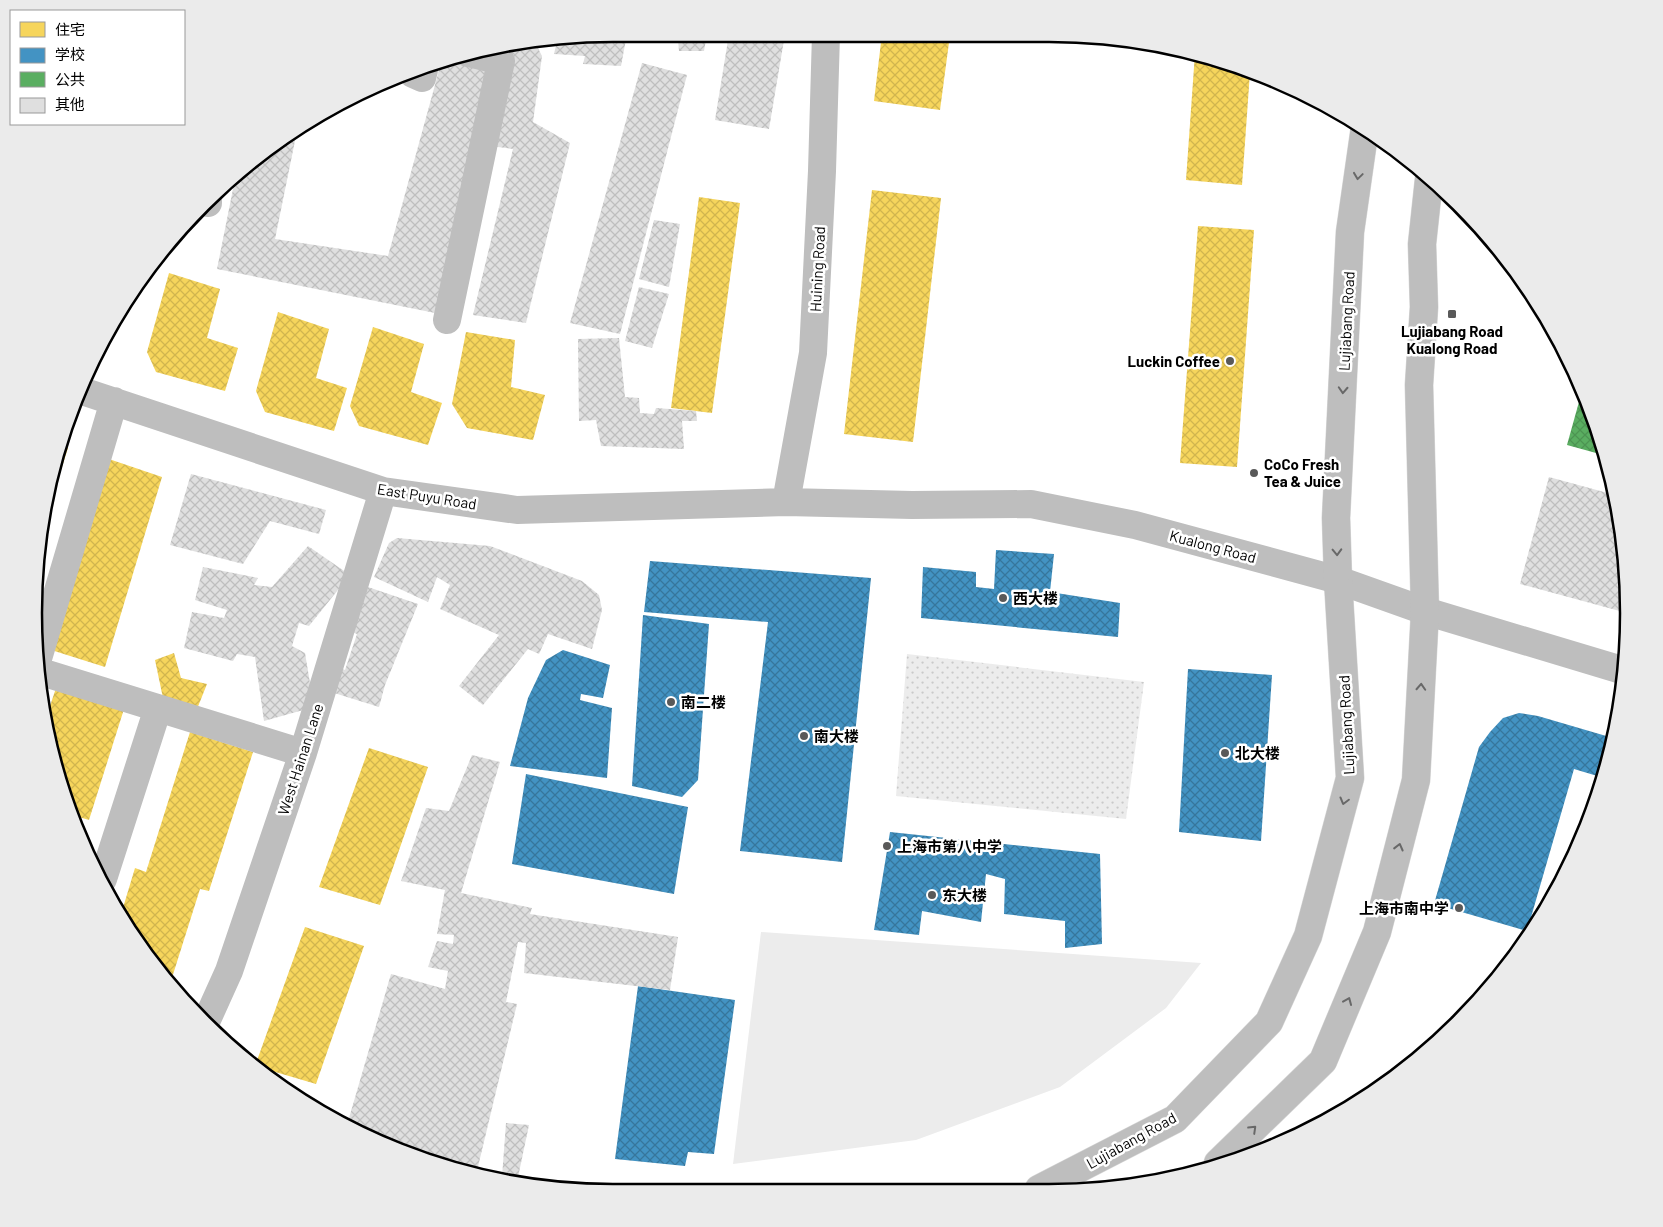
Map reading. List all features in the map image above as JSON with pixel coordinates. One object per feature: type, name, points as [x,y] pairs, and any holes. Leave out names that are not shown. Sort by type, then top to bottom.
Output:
[{"type":"street","name":"Huining Road","points":[[786,502],[813,353],[822,171],[826,42]]},
{"type":"street","points":[[447,320],[501,61],[485,57]]},
{"type":"street","name":"Lujiabang Road","points":[[1049,1184],[1175,1119],[1268,1022],[1308,936],[1350,778],[1336,518],[1350,232],[1364,137]]},
{"type":"street","points":[[1225,1157],[1323,1061],[1377,932],[1416,780],[1425,611],[1419,385],[1424,307],[1422,244],[1428,186]]},
{"type":"street","name":"East Puyu Road","points":[[87,393],[383,491],[517,510],[786,502]]},
{"type":"street","points":[[43,625],[47,596],[114,401]]},
{"type":"street","name":"West Hainan Lane","points":[[209,1016],[229,971],[303,753],[383,491]]},
{"type":"street","name":"Kualong Road","points":[[786,502],[912,505],[1031,504],[1135,525],[1338,580],[1425,611],[1617,670]]},
{"type":"street","points":[[46,673],[303,753]]},
{"type":"street","points":[[105,873],[158,708]]},
{"type":"shaded area","points":[[907,654],[1144,682],[1126,819],[896,796]]},
{"type":"shaded area","points":[[761,932],[1201,963],[1166,1008],[1060,1087],[916,1140],[733,1164]]},
{"type":"building: 住宅","points":[[881,42],[949,42],[940,110],[874,101]]},
{"type":"building: 住宅","points":[[1194,61],[1249,79],[1242,185],[1186,180]]},
{"type":"building: 住宅","points":[[872,190],[941,198],[913,442],[844,434]]},
{"type":"building: 住宅","points":[[699,197],[740,203],[712,413],[671,408]]},
{"type":"building: 住宅","points":[[1198,226],[1254,230],[1237,467],[1180,463]]},
{"type":"building: 住宅","points":[[169,273],[220,289],[207,338],[238,348],[225,391],[156,372],[147,352]]},
{"type":"building: 住宅","points":[[278,312],[329,329],[316,378],[347,388],[334,431],[265,412],[256,391]]},
{"type":"building: 住宅","points":[[373,327],[424,344],[411,392],[442,403],[428,445],[359,426],[350,406]]},
{"type":"building: 住宅","points":[[466,332],[515,340],[511,387],[545,395],[533,440],[467,428],[452,404]]},
{"type":"building: 住宅","points":[[106,458],[162,477],[105,667],[48,649]]},
{"type":"building: 住宅","points":[[174,653],[181,678],[207,684],[197,709],[163,698],[155,660]]},
{"type":"building: 住宅","points":[[56,688],[124,709],[89,820],[81,817],[73,797],[62,761],[50,706]]},
{"type":"building: 住宅","points":[[190,732],[253,752],[209,891],[200,889],[172,976],[160,961],[123,906],[135,868],[146,872]]},
{"type":"building: 住宅","points":[[369,748],[428,767],[380,905],[319,887]]},
{"type":"building: 住宅","points":[[305,927],[364,946],[316,1084],[272,1071],[257,1060]]},
{"type":"building: 学校","name":"西大楼","points":[[996,550],[1054,554],[1050,592],[1120,603],[1118,637],[921,618],[923,567],[976,572],[976,587],[994,589]]},
{"type":"building: 学校","name":"南大楼","points":[[650,561],[871,578],[842,862],[740,851],[768,622],[644,612]]},
{"type":"building: 学校","name":"南二楼","points":[[643,615],[709,624],[698,780],[682,797],[632,786]]},
{"type":"building: 学校","points":[[563,650],[610,665],[603,698],[581,694],[580,700],[612,708],[607,778],[510,766],[528,698],[546,660]]},
{"type":"building: 学校","name":"北大楼","points":[[1188,669],[1272,675],[1261,841],[1179,832]]},
{"type":"building: 学校","points":[[1519,713],[1538,716],[1607,736],[1596,776],[1574,769],[1530,922],[1524,930],[1434,904],[1479,747],[1503,718]]},
{"type":"building: 学校","points":[[526,774],[688,807],[674,894],[512,864]]},
{"type":"building: 学校","name":"东大楼","points":[[890,832],[1100,854],[1102,944],[1065,948],[1065,921],[1004,914],[1005,879],[986,874],[981,922],[922,911],[919,935],[874,930]]},
{"type":"building: 学校","points":[[638,986],[735,1000],[714,1154],[688,1152],[685,1166],[615,1159]]},
{"type":"building: 公共","points":[[1579,401],[1597,453],[1567,445]]},
{"type":"building: 其他","points":[[626,42],[621,66],[583,64],[585,56],[554,54],[556,46]]},
{"type":"building: 其他","points":[[678,42],[706,42],[704,51],[679,51]]},
{"type":"building: 其他","points":[[728,42],[784,42],[769,129],[715,120]]},
{"type":"building: 其他","points":[[538,47],[542,56],[533,122],[570,143],[526,323],[473,315],[513,149],[490,146],[511,52]]},
{"type":"building: 其他","points":[[642,63],[687,75],[620,334],[570,323]]},
{"type":"building: 其他","points":[[460,64],[495,71],[440,314],[217,269],[233,188],[266,160],[295,140],[275,239],[388,256],[439,70]]},
{"type":"building: 其他","points":[[654,220],[680,224],[669,287],[639,279]]},
{"type":"building: 其他","points":[[639,287],[669,294],[652,348],[625,341]]},
{"type":"building: 其他","points":[[619,338],[625,397],[639,398],[640,413],[654,414],[656,408],[696,411],[697,421],[682,421],[684,449],[601,446],[596,420],[579,421],[578,339]]},
{"type":"building: 其他","points":[[191,474],[326,510],[319,534],[270,521],[243,564],[170,545]]},
{"type":"building: 其他","points":[[1549,477],[1608,493],[1616,539],[1620,611],[1520,584]]},
{"type":"building: 其他","points":[[397,538],[490,546],[582,581],[599,595],[602,610],[592,649],[548,634],[539,654],[528,649],[483,705],[459,686],[499,635],[440,609],[450,585],[437,577],[428,602],[374,577],[389,543]]},
{"type":"building: 其他","points":[[308,546],[350,575],[309,626],[299,623],[292,646],[305,653],[314,707],[264,721],[255,657],[237,654],[233,661],[184,648],[192,612],[224,618],[227,610],[195,600],[203,567],[258,578],[254,585],[272,587]]},
{"type":"building: 其他","points":[[368,587],[418,604],[385,685],[379,707],[331,692],[341,668],[345,670],[357,634],[352,632]]},
{"type":"building: 其他","points":[[472,755],[500,762],[461,893],[532,908],[530,914],[678,937],[670,990],[524,973],[526,943],[518,942],[506,1002],[517,1004],[478,1168],[430,1154],[395,1141],[349,1119],[391,974],[445,989],[448,971],[428,967],[437,941],[453,944],[454,935],[437,934],[445,890],[401,881],[426,808],[449,811]]},
{"type":"building: 其他","points":[[506,1123],[529,1125],[518,1177],[502,1174]]},
{"type":"place","name":"Lujiabang Road Kualong Road","points":[[1452,314]]},
{"type":"place","name":"Luckin Coffee","points":[[1230,361]]},
{"type":"place","name":"CoCo Fresh Tea & Juice","points":[[1254,473]]},
{"type":"place","name":"西大楼","points":[[1003,598]]},
{"type":"place","name":"南二楼","points":[[671,702]]},
{"type":"place","name":"南大楼","points":[[804,736]]},
{"type":"place","name":"北大楼","points":[[1225,753]]},
{"type":"place","name":"上海市第八中学","points":[[887,846]]},
{"type":"place","name":"东大楼","points":[[932,895]]},
{"type":"place","name":"上海市南中学","points":[[1459,908]]}]
